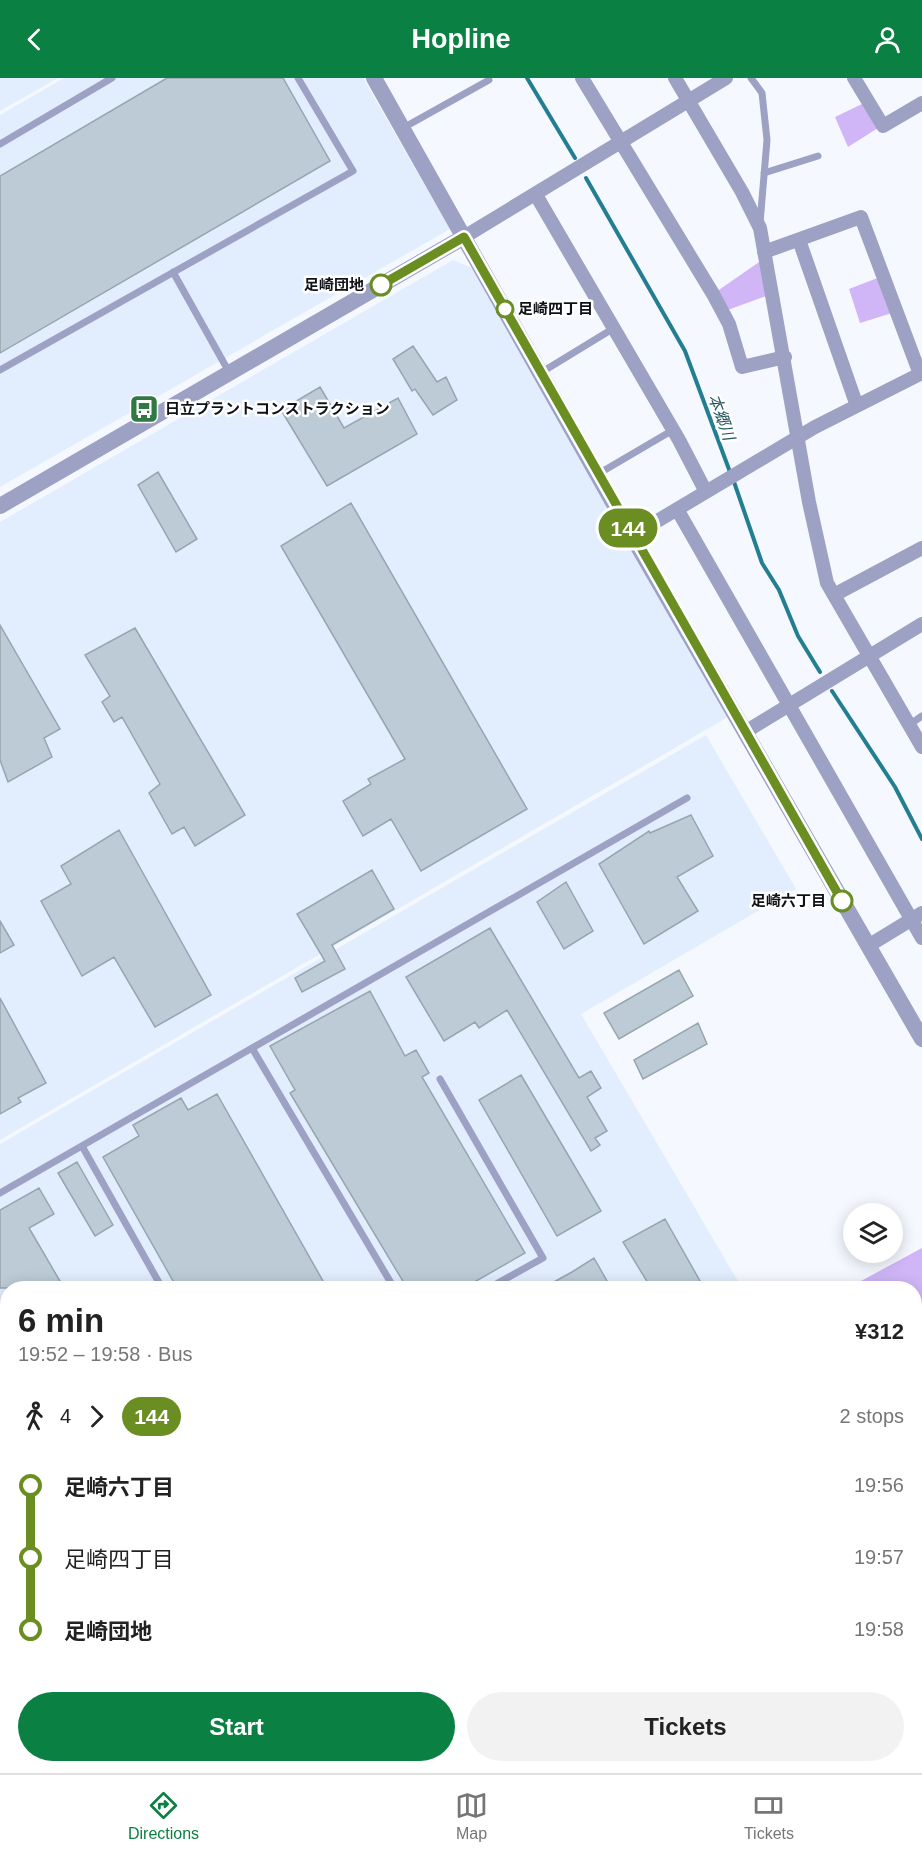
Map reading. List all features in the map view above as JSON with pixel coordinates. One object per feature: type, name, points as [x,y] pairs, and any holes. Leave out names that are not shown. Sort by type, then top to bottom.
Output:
[{"type":"street","points":[[374,78],[632,536],[922,1039]]},
{"type":"street","points":[[582,78],[718,304],[729,324],[742,367],[785,357]]},
{"type":"street","points":[[675,78],[760,228],[819,551],[827,583],[922,747]]},
{"type":"street","points":[[0,506],[536,195],[726,78]]},
{"type":"street","points":[[854,78],[883,126],[922,102]]},
{"type":"street","points":[[536,195],[673,430],[706,492]]},
{"type":"street","points":[[632,536],[798,437],[921,374],[861,217],[764,252]]},
{"type":"street","points":[[799,240],[857,406]]},
{"type":"street","points":[[677,509],[787,705],[917,917],[922,938]]},
{"type":"street","points":[[834,595],[922,548]]},
{"type":"street","points":[[745,732],[867,655],[922,624]]},
{"type":"street","points":[[868,946],[917,917]]},
{"type":"lane","points":[[0,144],[112,78]]},
{"type":"lane","points":[[0,370],[353,171],[298,78]]},
{"type":"lane","points":[[751,78],[762,93],[767,140],[760,228]]},
{"type":"lane","points":[[403,128],[489,80]]},
{"type":"lane","points":[[764,173],[818,156]]},
{"type":"lane","points":[[173,272],[230,373]]},
{"type":"lane","points":[[541,373],[614,328]]},
{"type":"lane","points":[[597,474],[673,430]]},
{"type":"lane","points":[[909,725],[922,716]]},
{"type":"lane","points":[[0,1193],[687,798]]},
{"type":"lane","points":[[252,1048],[390,1281]]},
{"type":"lane","points":[[440,1080],[543,1257],[501,1281]]},
{"type":"lane","points":[[82,1146],[158,1281]]},
{"type":"shaded area","points":[[0,78],[58,78],[0,111]]},
{"type":"shaded area","points":[[64,78],[363,78],[450,229],[0,487],[0,115]]},
{"type":"shaded area","points":[[864,103],[878,128],[848,147],[835,117]]},
{"type":"shaded area","points":[[453,260],[472,268],[728,717],[0,1140],[0,522]]},
{"type":"shaded area","points":[[762,260],[769,295],[725,311],[713,294]]},
{"type":"shaded area","points":[[880,277],[892,313],[860,323],[849,289]]},
{"type":"shaded area","points":[[706,735],[796,889],[581,1014],[738,1281],[0,1281],[0,1144]]},
{"type":"shaded area","points":[[922,1248],[922,1281],[861,1281],[894,1263],[903,1263],[903,1258]]},
{"type":"building","points":[[167,78],[283,78],[330,161],[0,353],[0,176]]},
{"type":"building","points":[[413,346],[437,382],[446,377],[457,400],[433,415],[415,389],[412,391],[393,359]]},
{"type":"building","points":[[320,387],[344,428],[398,398],[417,434],[327,486],[281,410]]},
{"type":"building","points":[[158,472],[197,539],[176,552],[138,485]]},
{"type":"building","points":[[351,503],[527,809],[421,871],[391,819],[363,836],[343,801],[371,784],[368,779],[405,759],[281,546]]},
{"type":"building","points":[[0,625],[60,729],[44,738],[52,757],[8,782],[0,760]]},
{"type":"building","points":[[135,628],[245,815],[195,846],[184,827],[172,834],[149,793],[160,784],[122,717],[114,722],[102,702],[110,696],[85,655]]},
{"type":"building","points":[[691,815],[713,856],[677,877],[698,911],[644,944],[599,864],[649,831],[650,833]]},
{"type":"building","points":[[119,830],[211,995],[155,1027],[114,957],[82,976],[41,901],[71,884],[61,866]]},
{"type":"building","points":[[372,870],[394,909],[332,945],[345,969],[302,992],[295,978],[325,961],[297,914]]},
{"type":"building","points":[[566,882],[593,931],[564,949],[537,902]]},
{"type":"building","points":[[0,921],[14,945],[0,953]]},
{"type":"building","points":[[490,928],[579,1078],[591,1071],[601,1088],[587,1097],[607,1131],[595,1138],[600,1145],[591,1151],[507,1010],[479,1028],[475,1022],[444,1041],[406,977]]},
{"type":"building","points":[[679,970],[693,996],[619,1039],[604,1013]]},
{"type":"building","points":[[370,991],[405,1056],[416,1050],[429,1073],[422,1077],[525,1253],[476,1281],[403,1281],[290,1093],[295,1090],[270,1046]]},
{"type":"building","points":[[0,998],[46,1083],[18,1098],[21,1102],[0,1114]]},
{"type":"building","points":[[698,1023],[707,1044],[643,1079],[634,1060]]},
{"type":"building","points":[[521,1075],[601,1211],[557,1236],[479,1100]]},
{"type":"building","points":[[217,1094],[323,1281],[173,1281],[103,1157],[139,1136],[133,1125],[181,1098],[188,1110]]},
{"type":"building","points":[[77,1162],[113,1225],[95,1236],[58,1173]]},
{"type":"building","points":[[39,1188],[54,1214],[29,1228],[60,1281],[0,1281],[0,1210]]},
{"type":"building","points":[[665,1219],[700,1281],[647,1281],[623,1242]]},
{"type":"building","points":[[594,1258],[607,1281],[556,1281]]},
{"type":"waterway","name":"本郷川","points":[[527,78],[575,158]]},
{"type":"waterway","name":"本郷川","points":[[586,178],[685,351],[730,472]]},
{"type":"waterway","name":"本郷川","points":[[733,479],[762,563],[779,590],[798,636],[820,672]]},
{"type":"waterway","name":"本郷川","points":[[832,691],[895,787],[922,839]]},
{"type":"bus line","name":"144","points":[[381,285],[464,237],[842,901]]},
{"type":"place","name":"足崎団地","points":[[381,285]]},
{"type":"place","name":"足崎四丁目","points":[[505,309]]},
{"type":"place","name":"日立プラントコンストラクション","points":[[144,409]]},
{"type":"place","name":"足崎六丁目","points":[[842,901]]}]
